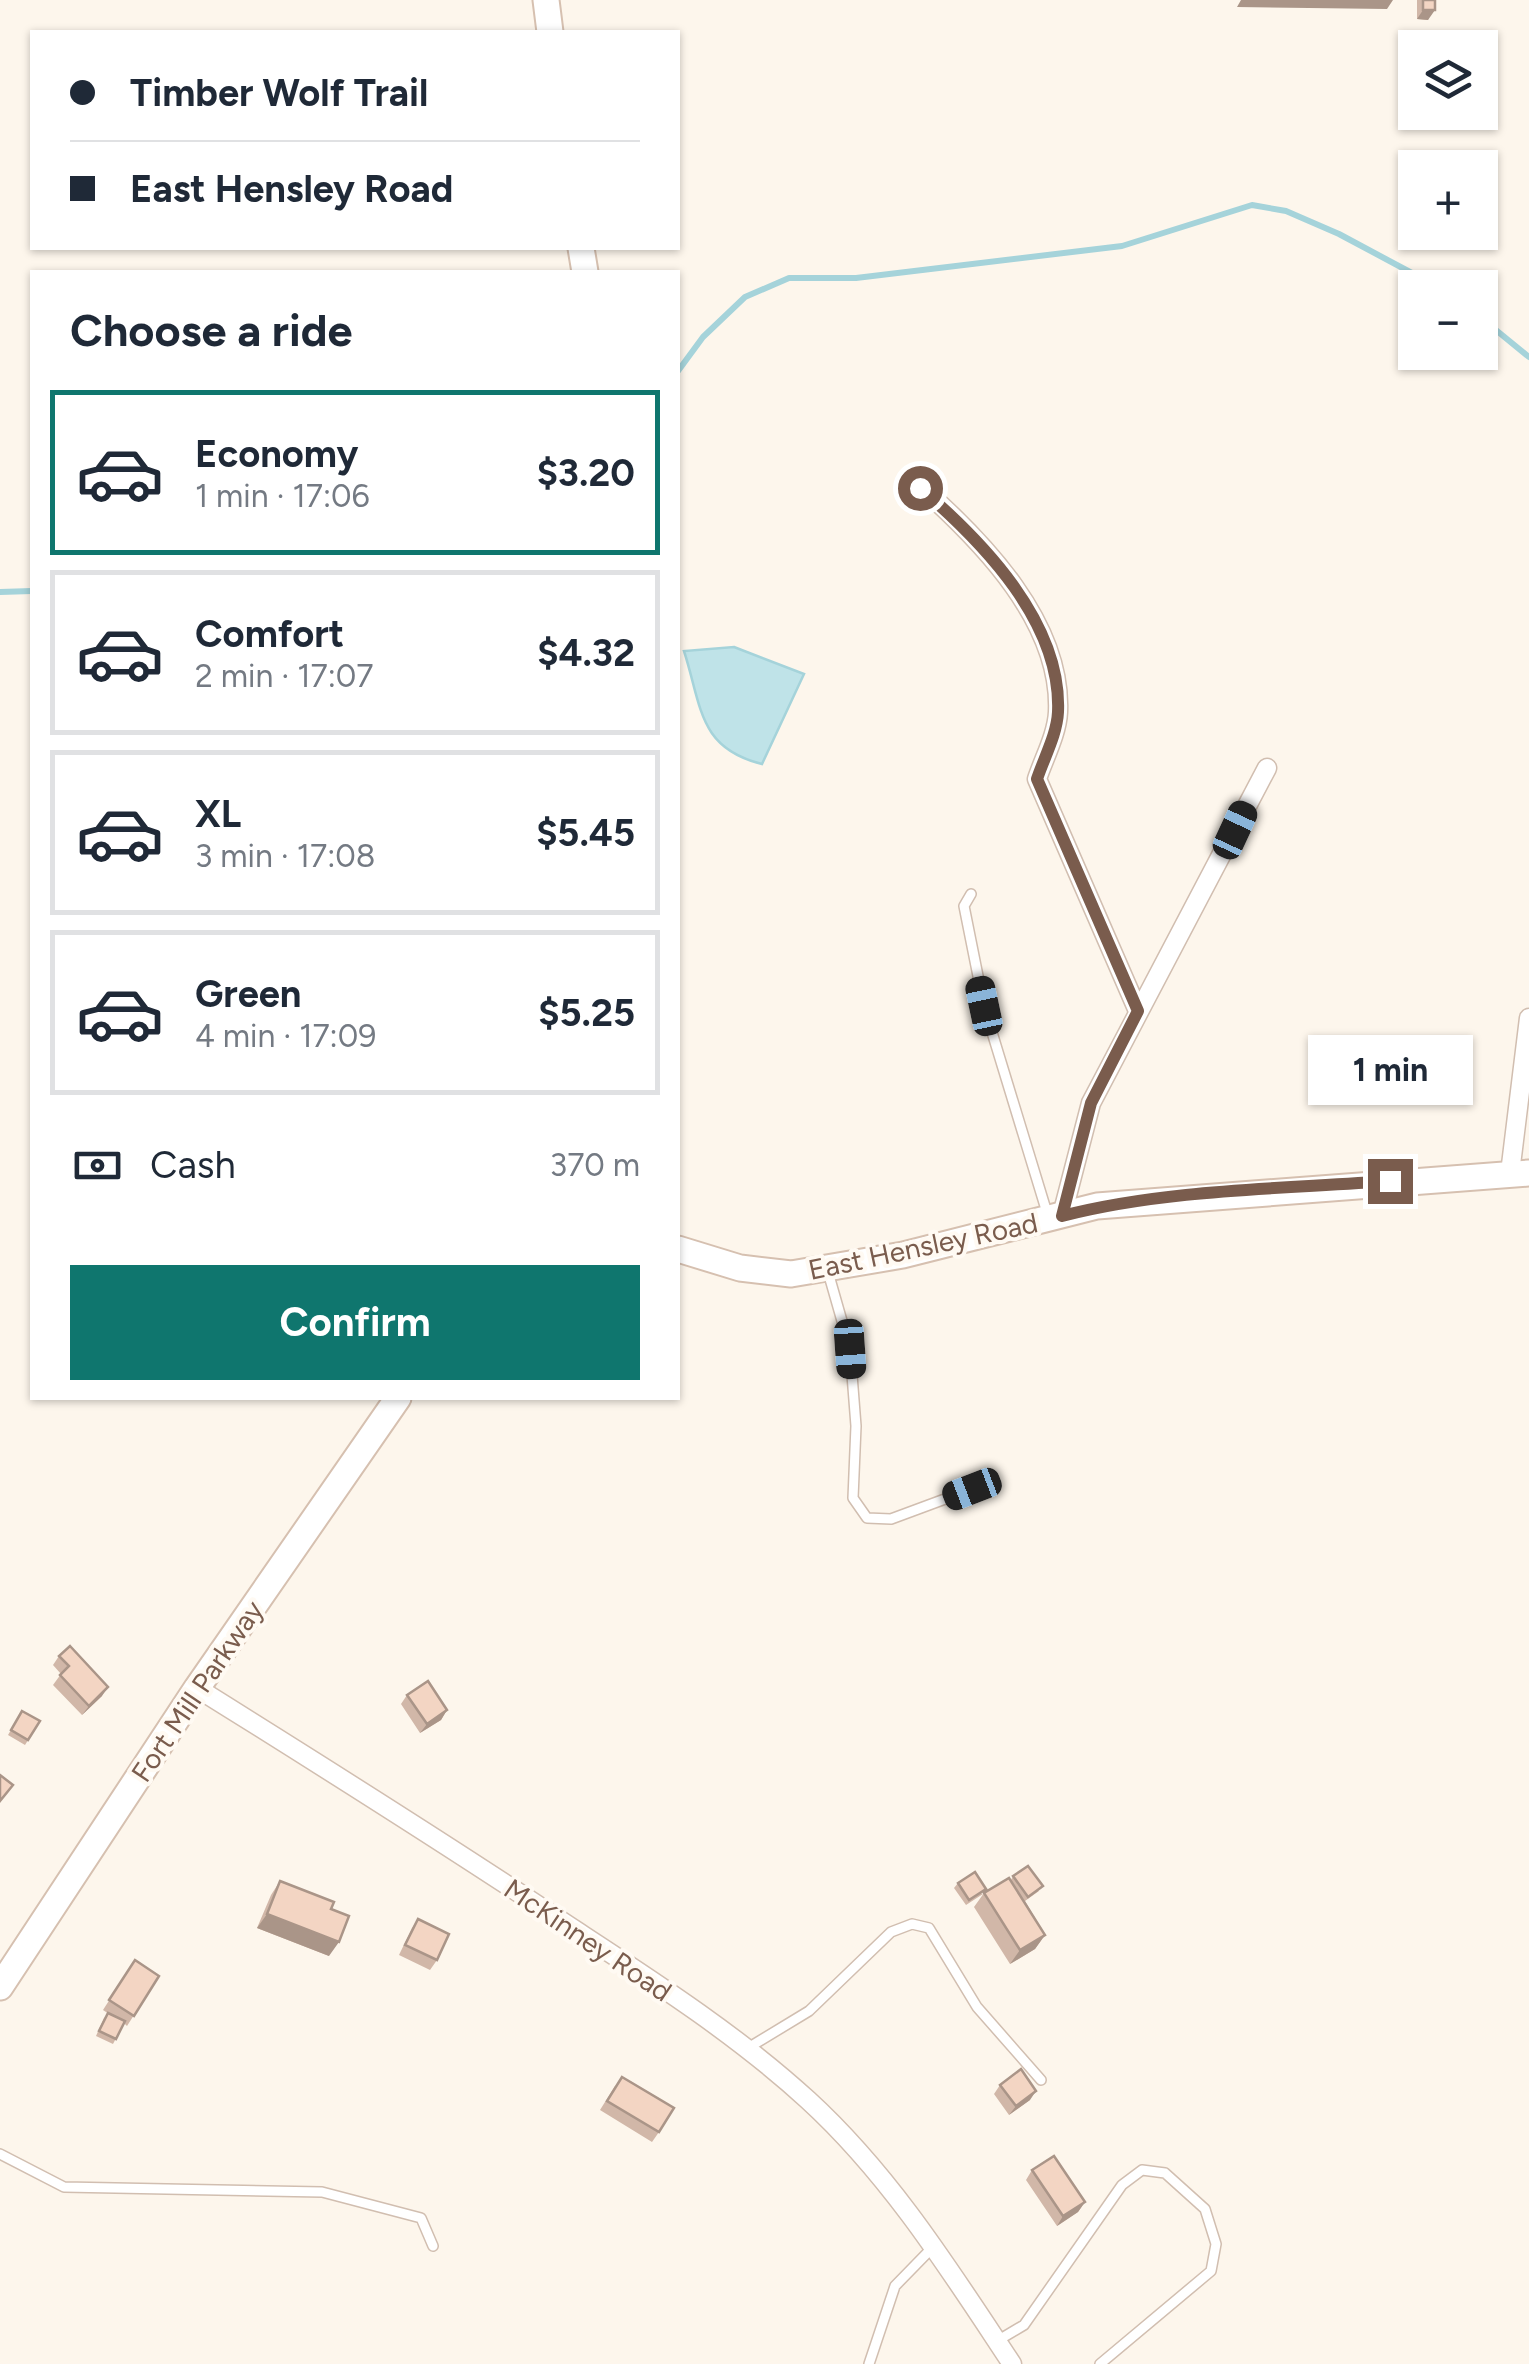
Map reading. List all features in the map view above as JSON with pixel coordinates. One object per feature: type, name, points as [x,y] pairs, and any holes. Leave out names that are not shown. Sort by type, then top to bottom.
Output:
[{"type":"main road","points":[[546,0],[550,30]]},
{"type":"main road","name":"East Hensley Road","points":[[680,1250],[740,1268],[792,1274],[827,1270],[1097,1206],[1210,1194],[1520,1173]]},
{"type":"main road","name":"Fort Mill Parkway","points":[[0,1987],[197,1688],[397,1400]]},
{"type":"street","points":[[920,488],[953,516],[992,560],[1028,609],[1048,648],[1058,687],[1058,718],[1037,779],[1138,1011]]},
{"type":"street","points":[[1056,1217],[1091,1103],[1267,768]]},
{"type":"street","points":[[1520,1173],[1529,1018]]},
{"type":"street","name":"McKinney Road","points":[[197,1688],[429,1833],[746,2050],[809,2101],[898,2198],[1012,2364]]},
{"type":"lane","points":[[971,894],[964,906],[984,1006],[1056,1217]]},
{"type":"lane","points":[[827,1270],[850,1349],[856,1426],[853,1498],[867,1518],[891,1519],[972,1489]]},
{"type":"lane","points":[[746,2050],[809,2010],[892,1932],[912,1924],[928,1928],[977,2007],[1041,2080]]},
{"type":"lane","points":[[0,2154],[64,2187],[322,2192],[420,2218],[433,2246]]},
{"type":"lane","points":[[997,2341],[1024,2324],[1122,2184],[1142,2170],[1166,2173],[1205,2209],[1216,2244],[1211,2271],[1100,2364]]},
{"type":"lane","points":[[869,2364],[896,2286],[934,2246]]},
{"type":"water","points":[[734,647],[804,674],[762,764],[741,757],[714,736],[700,707],[684,651]]},
{"type":"building","points":[[1423,0],[1435,0],[1435,10],[1423,10]]},
{"type":"building","points":[[70,1646],[108,1687],[89,1706],[60,1675],[69,1666],[59,1656]]},
{"type":"building","points":[[428,1681],[447,1710],[427,1724],[407,1695]]},
{"type":"building","points":[[22,1711],[40,1721],[28,1740],[11,1730]]},
{"type":"building","points":[[0,1775],[13,1785],[0,1801]]},
{"type":"building","points":[[1028,1866],[1043,1886],[1028,1897],[1013,1876]]},
{"type":"building","points":[[975,1872],[986,1889],[969,1900],[958,1883]]},
{"type":"building","points":[[1009,1878],[1045,1935],[1020,1950],[984,1893]]},
{"type":"building","points":[[280,1881],[334,1902],[331,1909],[349,1916],[339,1942],[267,1914]]},
{"type":"building","points":[[418,1919],[449,1934],[437,1960],[405,1945]]},
{"type":"building","points":[[135,1960],[159,1976],[134,2016],[109,2000]]},
{"type":"building","points":[[108,2013],[125,2021],[116,2039],[99,2031]]},
{"type":"building","points":[[1021,2069],[1036,2091],[1016,2106],[1000,2085]]},
{"type":"building","points":[[622,2077],[674,2108],[659,2132],[607,2101]]},
{"type":"building","points":[[1054,2156],[1085,2202],[1063,2216],[1032,2170]]},
{"type":"waterway","points":[[680,368],[703,337],[745,297],[789,278],[856,278],[1122,246],[1252,205],[1286,211],[1406,270]]},
{"type":"waterway","points":[[1498,332],[1529,357]]},
{"type":"waterway","points":[[0,592],[30,591]]},
{"type":"route","points":[[920,488],[953,516],[992,560],[1028,609],[1048,648],[1058,687],[1058,718],[1037,779],[1138,1011],[1091,1103],[1062,1216],[1097,1206],[1390,1181]]}]
